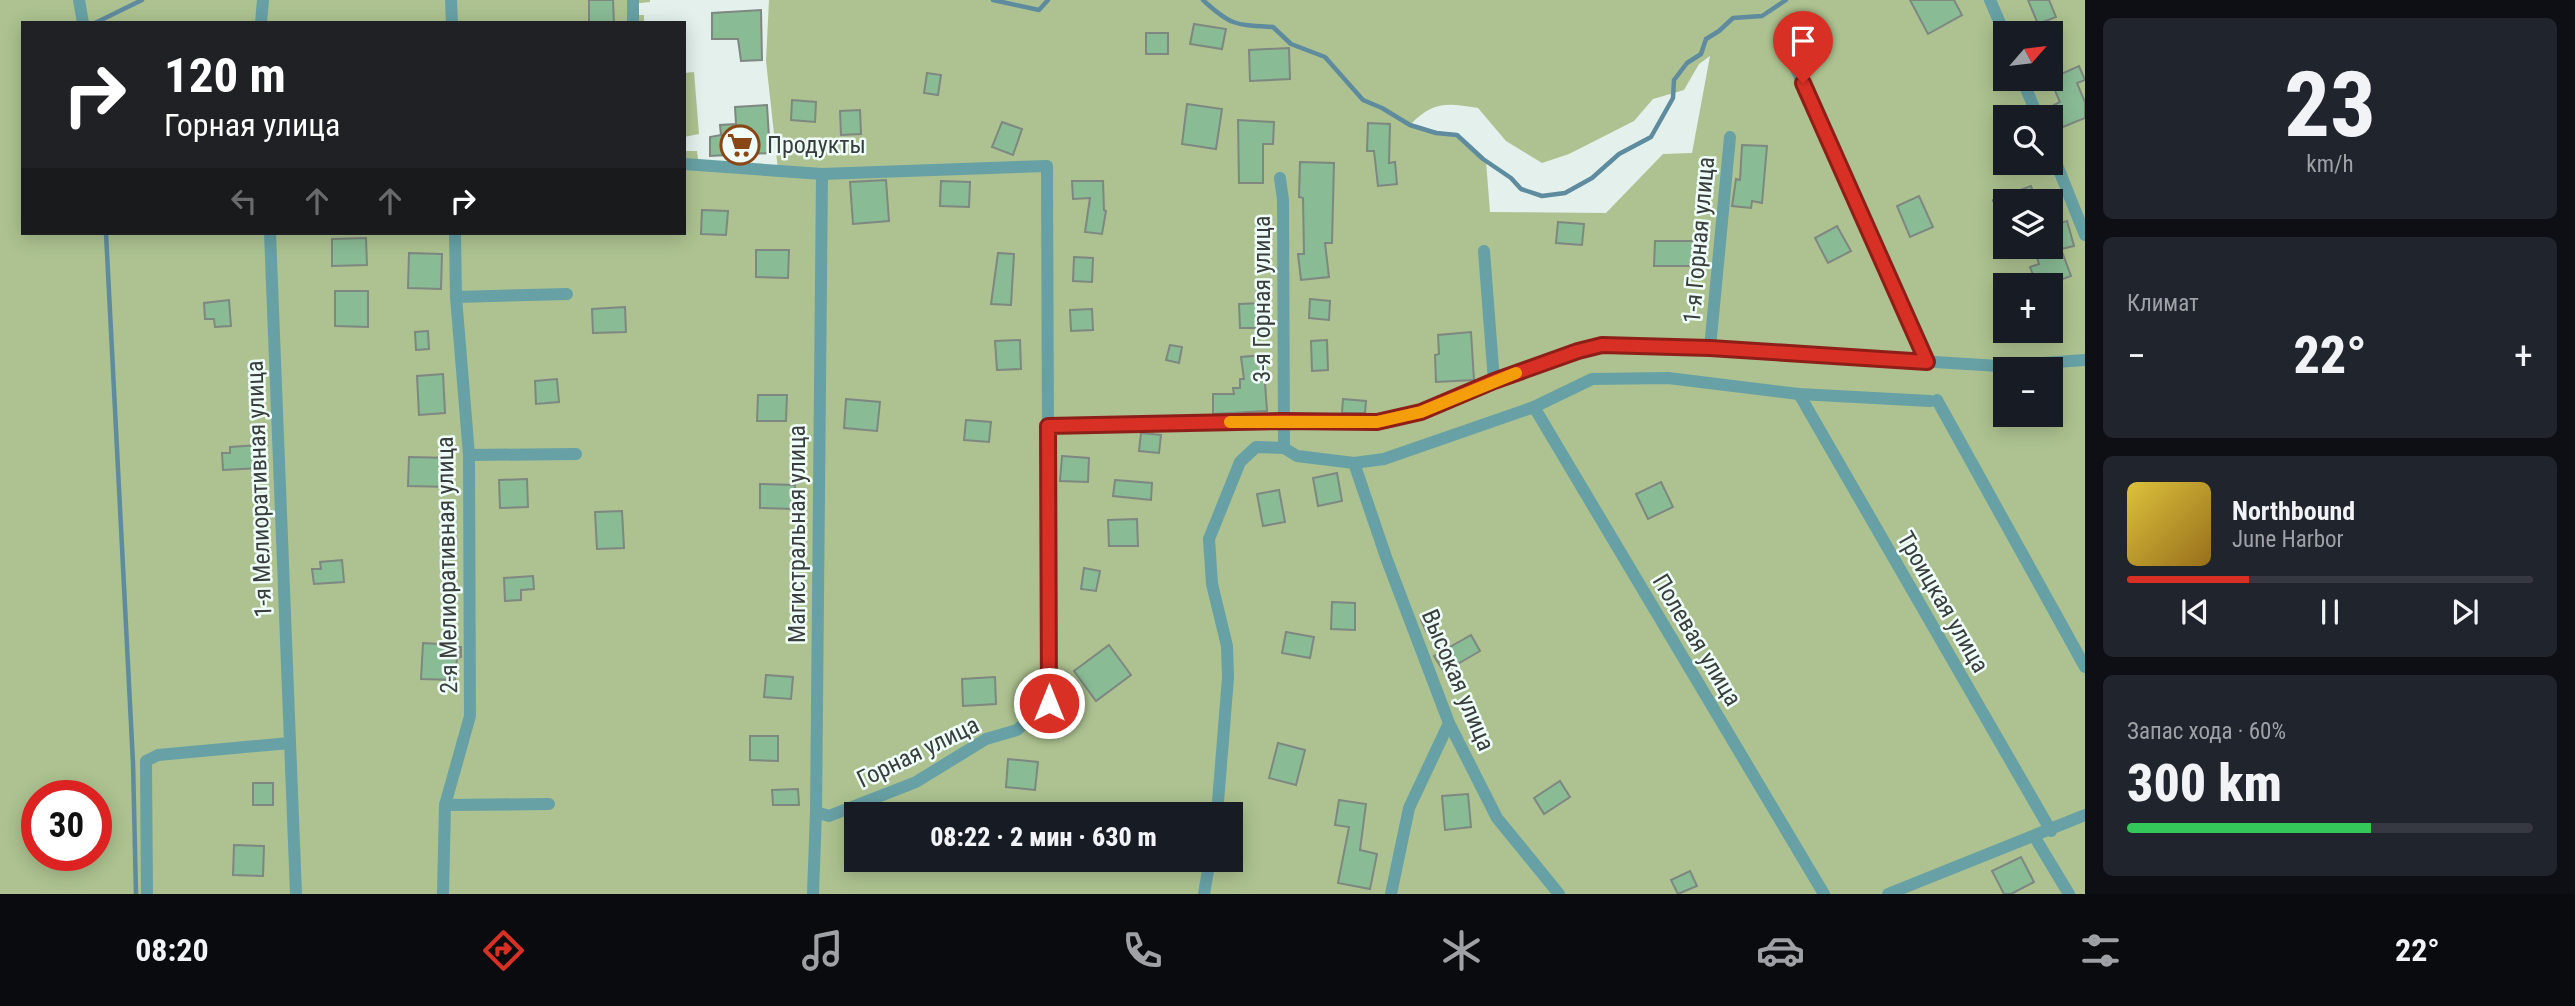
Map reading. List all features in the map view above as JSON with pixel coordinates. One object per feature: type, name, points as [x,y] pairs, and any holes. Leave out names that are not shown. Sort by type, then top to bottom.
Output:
[{"type":"street","points":[[79,0],[83,21]]},
{"type":"street","points":[[261,21],[263,0]]},
{"type":"street","points":[[451,0],[452,21]]},
{"type":"street","points":[[633,0],[633,21]]},
{"type":"street","points":[[1990,0],[1999,21]]},
{"type":"street","points":[[1783,40],[1927,362]]},
{"type":"street","name":"1-я Горная улица","points":[[1710,348],[1730,137]]},
{"type":"street","points":[[686,164],[822,174]]},
{"type":"street","name":"Горная улица","points":[[816,812],[829,816],[916,782],[986,739],[1017,730],[1049,703],[1047,166],[822,174]]},
{"type":"street","name":"Магистральная улица","points":[[813,894],[822,174]]},
{"type":"street","points":[[2061,175],[2085,234]]},
{"type":"street","name":"3-я Горная улица","points":[[1280,178],[1283,200],[1284,448]]},
{"type":"street","name":"1-я Мелиоративная улица","points":[[270,235],[296,894]]},
{"type":"street","name":"2-я Мелиоративная улица","points":[[443,894],[446,805],[470,716],[469,456],[456,297],[455,235]]},
{"type":"street","points":[[1483,251],[1494,381]]},
{"type":"street","points":[[456,297],[568,295]]},
{"type":"street","points":[[1048,426],[1283,421],[1377,422],[1421,412],[1494,381],[1602,345],[1710,348],[2001,366],[2085,360]]},
{"type":"street","points":[[1218,802],[1228,678],[1227,646],[1212,584],[1209,539],[1240,463],[1256,447],[1284,448],[1297,456],[1354,463],[1384,459],[1534,407],[1592,379],[1668,379],[1799,394],[1934,401],[2085,667]]},
{"type":"street","name":"Троицкая улица","points":[[1799,394],[2051,831]]},
{"type":"street","name":"Полевая улица","points":[[1534,407],[1824,894]]},
{"type":"street","points":[[469,456],[576,454]]},
{"type":"street","name":"Высокая улица","points":[[1354,463],[1387,560],[1449,723],[1497,818],[1559,894]]},
{"type":"street","points":[[1391,894],[1409,808],[1449,723]]},
{"type":"street","points":[[147,894],[146,761],[158,755],[290,743]]},
{"type":"street","points":[[446,805],[549,804]]},
{"type":"street","points":[[1888,894],[2051,831],[2085,815]]},
{"type":"street","points":[[2034,836],[2069,894]]},
{"type":"street","points":[[1203,894],[1207,872]]},
{"type":"green space","points":[[0,0],[650,0],[631,4],[631,15],[644,15],[644,21],[21,21],[21,235],[686,235],[686,151],[697,151],[699,166],[778,170],[766,61],[769,0],[2085,0],[2085,894],[0,894]],"holes":[[[1710,56],[1692,153],[1663,154],[1606,213],[1490,212],[1486,161],[1457,135],[1410,125],[1433,108],[1449,105],[1478,108],[1506,141],[1542,163],[1569,154],[1634,121],[1653,99],[1684,90],[1699,64]]]},
{"type":"green space","points":[[694,72],[699,134],[686,137],[686,73]]},
{"type":"building","points":[[589,0],[613,0],[614,21],[589,21]]},
{"type":"building","points":[[1910,0],[1954,0],[1962,15],[1928,34]]},
{"type":"building","points":[[2028,0],[2049,0],[2056,17],[2037,21]]},
{"type":"building","points":[[761,10],[762,60],[741,61],[738,39],[712,39],[712,13]]},
{"type":"building","points":[[1194,24],[1226,29],[1222,49],[1190,44]]},
{"type":"building","points":[[1146,33],[1168,33],[1168,54],[1146,54]]},
{"type":"building","points":[[1289,48],[1290,79],[1250,81],[1249,50]]},
{"type":"building","points":[[2079,66],[2085,80],[2077,83],[2085,102],[2085,118],[2063,127],[2063,105],[2054,105],[2060,102],[2055,91],[2063,91],[2063,73]]},
{"type":"building","points":[[927,73],[941,75],[938,95],[924,93]]},
{"type":"building","points":[[792,100],[816,102],[815,122],[791,120]]},
{"type":"building","points":[[1187,104],[1222,109],[1216,149],[1182,144]]},
{"type":"building","name":"Продукты","points":[[767,105],[770,153],[710,156],[710,137],[721,135],[720,125],[736,124],[735,107]]},
{"type":"building","points":[[860,110],[861,134],[841,135],[840,111]]},
{"type":"building","points":[[1238,120],[1274,122],[1273,144],[1263,144],[1263,183],[1239,183]]},
{"type":"building","points":[[1002,122],[1022,129],[1013,155],[992,147]]},
{"type":"building","points":[[1368,123],[1390,124],[1389,163],[1395,162],[1397,184],[1378,186],[1374,151],[1367,151]]},
{"type":"building","points":[[1742,145],[1767,146],[1762,203],[1752,201],[1751,208],[1732,206],[1736,179],[1740,180]]},
{"type":"building","points":[[1300,162],[1334,163],[1332,243],[1325,243],[1329,277],[1301,280],[1298,254],[1304,254],[1303,198],[1299,197]]},
{"type":"building","points":[[886,180],[889,221],[853,224],[850,182]]},
{"type":"building","points":[[941,181],[970,182],[969,207],[940,206]]},
{"type":"building","points":[[1072,181],[1103,181],[1106,211],[1102,234],[1085,232],[1090,198],[1073,199]]},
{"type":"building","points":[[1919,196],[1933,227],[1910,237],[1897,206]]},
{"type":"building","points":[[702,210],[728,211],[726,235],[701,234]]},
{"type":"building","points":[[2067,221],[2074,246],[2063,249],[2063,222]]},
{"type":"building","points":[[1558,222],[1584,224],[1582,245],[1556,243]]},
{"type":"building","points":[[1837,226],[1851,251],[1828,263],[1815,238]]},
{"type":"building","points":[[366,238],[367,265],[332,266],[332,239]]},
{"type":"building","points":[[1655,241],[1693,241],[1693,266],[1654,266]]},
{"type":"building","points":[[756,250],[789,250],[788,278],[756,277]]},
{"type":"building","points":[[409,253],[442,254],[441,289],[408,288]]},
{"type":"building","points":[[998,253],[1014,254],[1011,305],[991,304]]},
{"type":"building","points":[[2063,254],[2071,276],[2063,279],[2063,273],[2032,273],[2030,267],[2039,264],[2038,259],[2063,259]]},
{"type":"building","points":[[1074,257],[1093,258],[1092,282],[1073,281]]},
{"type":"building","points":[[335,291],[368,291],[368,327],[335,326]]},
{"type":"building","points":[[1310,299],[1330,301],[1329,320],[1309,318]]},
{"type":"building","points":[[229,300],[231,326],[215,327],[214,319],[205,319],[204,303]]},
{"type":"building","points":[[1262,303],[1262,328],[1240,328],[1239,304]]},
{"type":"building","points":[[625,307],[626,332],[593,333],[592,309]]},
{"type":"building","points":[[1092,309],[1093,330],[1071,331],[1070,310]]},
{"type":"building","points":[[428,331],[429,349],[416,350],[415,332]]},
{"type":"building","points":[[1471,332],[1474,380],[1436,382],[1435,355],[1439,354],[1438,335]]},
{"type":"building","points":[[1020,340],[1021,369],[997,370],[995,341]]},
{"type":"building","points":[[1327,340],[1328,370],[1312,371],[1311,341]]},
{"type":"building","points":[[1170,345],[1182,347],[1179,363],[1166,360]]},
{"type":"building","points":[[1263,355],[1267,411],[1213,414],[1213,394],[1234,394],[1233,388],[1240,388],[1240,379],[1244,379],[1241,357]]},
{"type":"building","points":[[443,374],[445,413],[419,415],[417,376]]},
{"type":"building","points":[[557,379],[559,402],[536,404],[535,381]]},
{"type":"building","points":[[758,395],[787,395],[786,421],[757,421]]},
{"type":"building","points":[[846,399],[880,402],[877,431],[844,428]]},
{"type":"building","points":[[1343,399],[1366,401],[1365,413],[1342,413]]},
{"type":"building","points":[[966,420],[991,422],[989,442],[964,440]]},
{"type":"building","points":[[1141,433],[1161,435],[1159,453],[1139,451]]},
{"type":"building","points":[[259,445],[261,468],[223,470],[222,453],[230,453],[230,447]]},
{"type":"building","points":[[1062,456],[1089,458],[1088,482],[1060,481]]},
{"type":"building","points":[[409,457],[451,458],[451,487],[408,486]]},
{"type":"building","points":[[1337,473],[1342,501],[1318,506],[1313,478]]},
{"type":"building","points":[[527,479],[528,507],[500,508],[499,480]]},
{"type":"building","points":[[1115,480],[1152,483],[1151,500],[1113,496]]},
{"type":"building","points":[[1661,482],[1673,507],[1648,519],[1636,494]]},
{"type":"building","points":[[760,484],[795,485],[794,509],[760,508]]},
{"type":"building","points":[[1279,490],[1285,522],[1263,526],[1257,494]]},
{"type":"building","points":[[622,511],[624,548],[597,549],[595,512]]},
{"type":"building","points":[[1137,519],[1138,546],[1109,546],[1108,520]]},
{"type":"building","points":[[342,560],[344,582],[314,584],[312,569],[321,569],[320,562]]},
{"type":"building","points":[[1084,568],[1100,571],[1096,591],[1081,589]]},
{"type":"building","points":[[533,576],[534,589],[521,590],[521,600],[505,601],[504,578]]},
{"type":"building","points":[[1332,602],[1355,603],[1355,630],[1331,629]]},
{"type":"building","points":[[1431,615],[1437,625],[1426,631],[1421,620]]},
{"type":"building","points":[[1286,632],[1314,637],[1310,658],[1282,653]]},
{"type":"building","points":[[1471,635],[1480,651],[1444,672],[1434,656]]},
{"type":"building","points":[[423,643],[461,647],[455,680],[421,679]]},
{"type":"building","points":[[1109,645],[1131,675],[1096,701],[1074,671]]},
{"type":"building","points":[[766,675],[793,677],[791,699],[764,697]]},
{"type":"building","points":[[995,677],[996,704],[963,706],[962,679]]},
{"type":"building","points":[[750,736],[778,736],[778,761],[750,760]]},
{"type":"building","points":[[1278,743],[1305,750],[1296,785],[1269,778]]},
{"type":"building","points":[[1008,759],[1038,762],[1035,790],[1006,787]]},
{"type":"building","points":[[1560,781],[1570,797],[1544,814],[1534,798]]},
{"type":"building","points":[[253,783],[273,783],[273,805],[253,805]]},
{"type":"building","points":[[798,789],[799,805],[773,805],[772,790]]},
{"type":"building","points":[[1468,794],[1471,827],[1445,830],[1442,796]]},
{"type":"building","points":[[1339,800],[1366,804],[1360,850],[1377,854],[1370,889],[1338,883],[1349,827],[1335,825]]},
{"type":"building","points":[[234,845],[264,846],[263,876],[233,875]]},
{"type":"building","points":[[2021,857],[2034,882],[2011,894],[2004,894],[1992,871]]},
{"type":"building","points":[[1690,871],[1697,886],[1678,894],[1671,880]]},
{"type":"waterway","points":[[99,21],[142,0]]},
{"type":"waterway","points":[[993,0],[1039,10],[1048,0]]},
{"type":"waterway","points":[[1203,0],[1228,19],[1242,24],[1273,27],[1291,44],[1325,57],[1363,100],[1410,125],[1436,133],[1457,135],[1521,189],[1542,196],[1565,193],[1592,178],[1619,154],[1651,137],[1673,98],[1674,80],[1687,63],[1701,54],[1706,39],[1733,18],[1762,16],[1786,0]]},
{"type":"waterway","points":[[106,235],[133,763],[136,894]]},
{"type":"slow traffic","points":[[1230,422],[1377,422],[1421,412],[1516,373]]},
{"type":"place","name":"Продукты","points":[[740,145]]},
{"type":"route","points":[[1049,703],[1048,426],[1283,421],[1377,422],[1421,412],[1499,379],[1602,345],[1710,348],[1927,362],[1803,83]]}]
